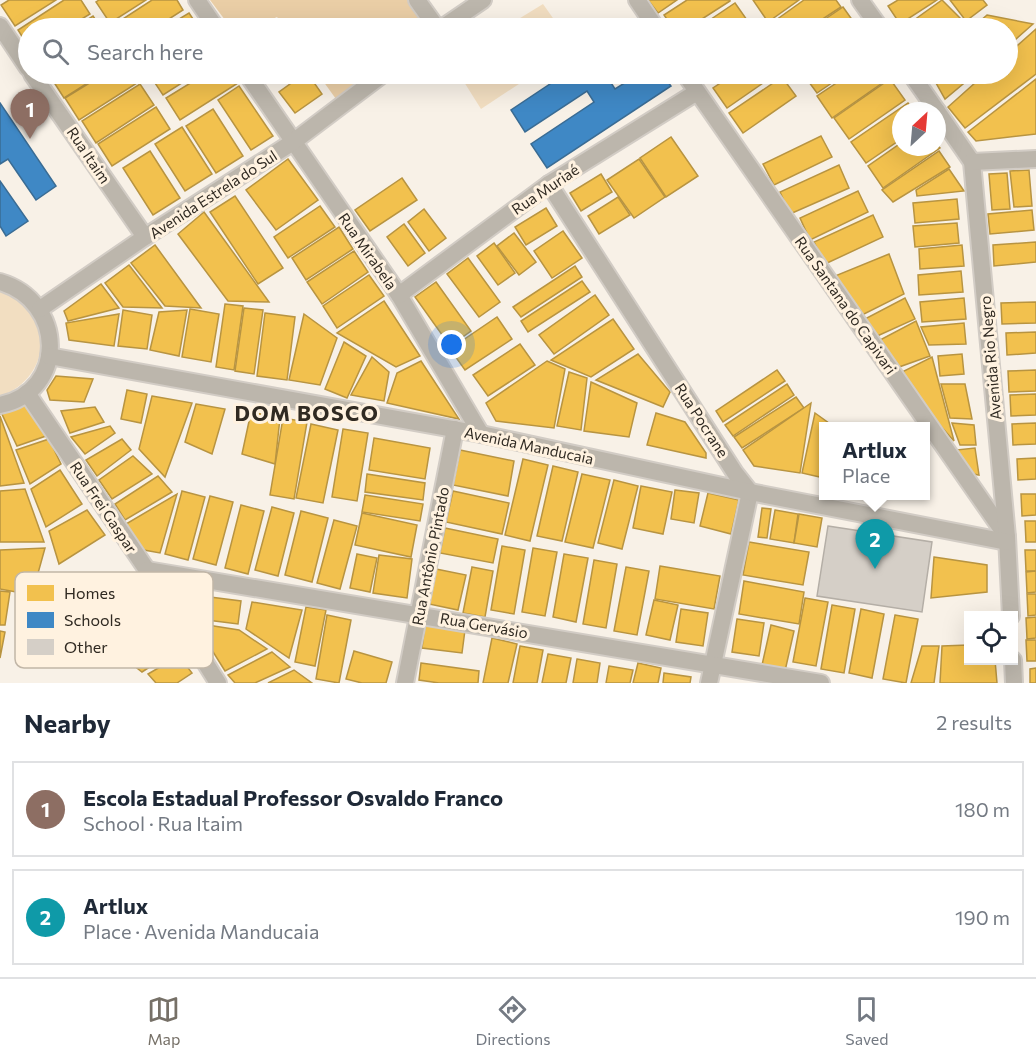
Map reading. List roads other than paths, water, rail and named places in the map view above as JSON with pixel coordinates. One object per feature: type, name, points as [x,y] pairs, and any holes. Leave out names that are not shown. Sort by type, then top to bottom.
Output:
[{"type":"street","points":[[197,0],[209,18]]},
{"type":"street","points":[[417,0],[430,18]]},
{"type":"street","points":[[457,18],[483,0]]},
{"type":"street","points":[[637,0],[649,18]]},
{"type":"street","points":[[860,0],[873,18]]},
{"type":"street","points":[[0,26],[18,53]]},
{"type":"street","name":"Rua Itaim","points":[[39,84],[145,237]]},
{"type":"street","name":"Rua Mirabela","points":[[254,84],[399,296],[481,434]]},
{"type":"street","name":"Avenida Estrela do Sul","points":[[40,309],[145,237],[293,142],[370,84]]},
{"type":"street","name":"Rua Santana do Capivari","points":[[692,84],[926,422]]},
{"type":"street","name":"Avenida Rio Negro","points":[[918,84],[931,102]]},
{"type":"street","name":"Rua Muriaé","points":[[399,296],[549,184],[697,92]]},
{"type":"street","name":"Avenida Rio Negro","points":[[946,124],[972,162],[1007,539],[1011,611]]},
{"type":"street","points":[[972,162],[1036,159]]},
{"type":"street","name":"Rua Pocrane","points":[[549,184],[735,473],[750,492]]},
{"type":"street","points":[[0,282],[23,292],[40,309],[49,332],[49,356],[44,371],[27,393],[0,405]]},
{"type":"street","name":"Avenida Manducaia","points":[[49,356],[455,429],[750,492],[1007,539]]},
{"type":"street","name":"Rua Frei Gaspar","points":[[27,393],[147,570]]},
{"type":"street","name":"Rua Santana do Capivari","points":[[930,428],[1007,539]]},
{"type":"street","name":"Rua Antônio Pintado","points":[[405,683],[455,429]]},
{"type":"street","points":[[710,683],[750,492]]},
{"type":"street","name":"Rua Gervásio","points":[[147,570],[159,572]]},
{"type":"street","name":"Rua Gervásio","points":[[213,581],[821,683]]},
{"type":"street","points":[[1013,665],[1014,683]]},
{"type":"street","name":"Rua Frei Gaspar","points":[[209,668],[218,683]]},
{"type":"place","name":"Escola Estadual Professor Osvaldo Franco","points":[[30,139]]},
{"type":"place","name":"Artlux","points":[[875,569]]},
{"type":"district","name":"DOM BOSCO","points":[[307,412]]}]
